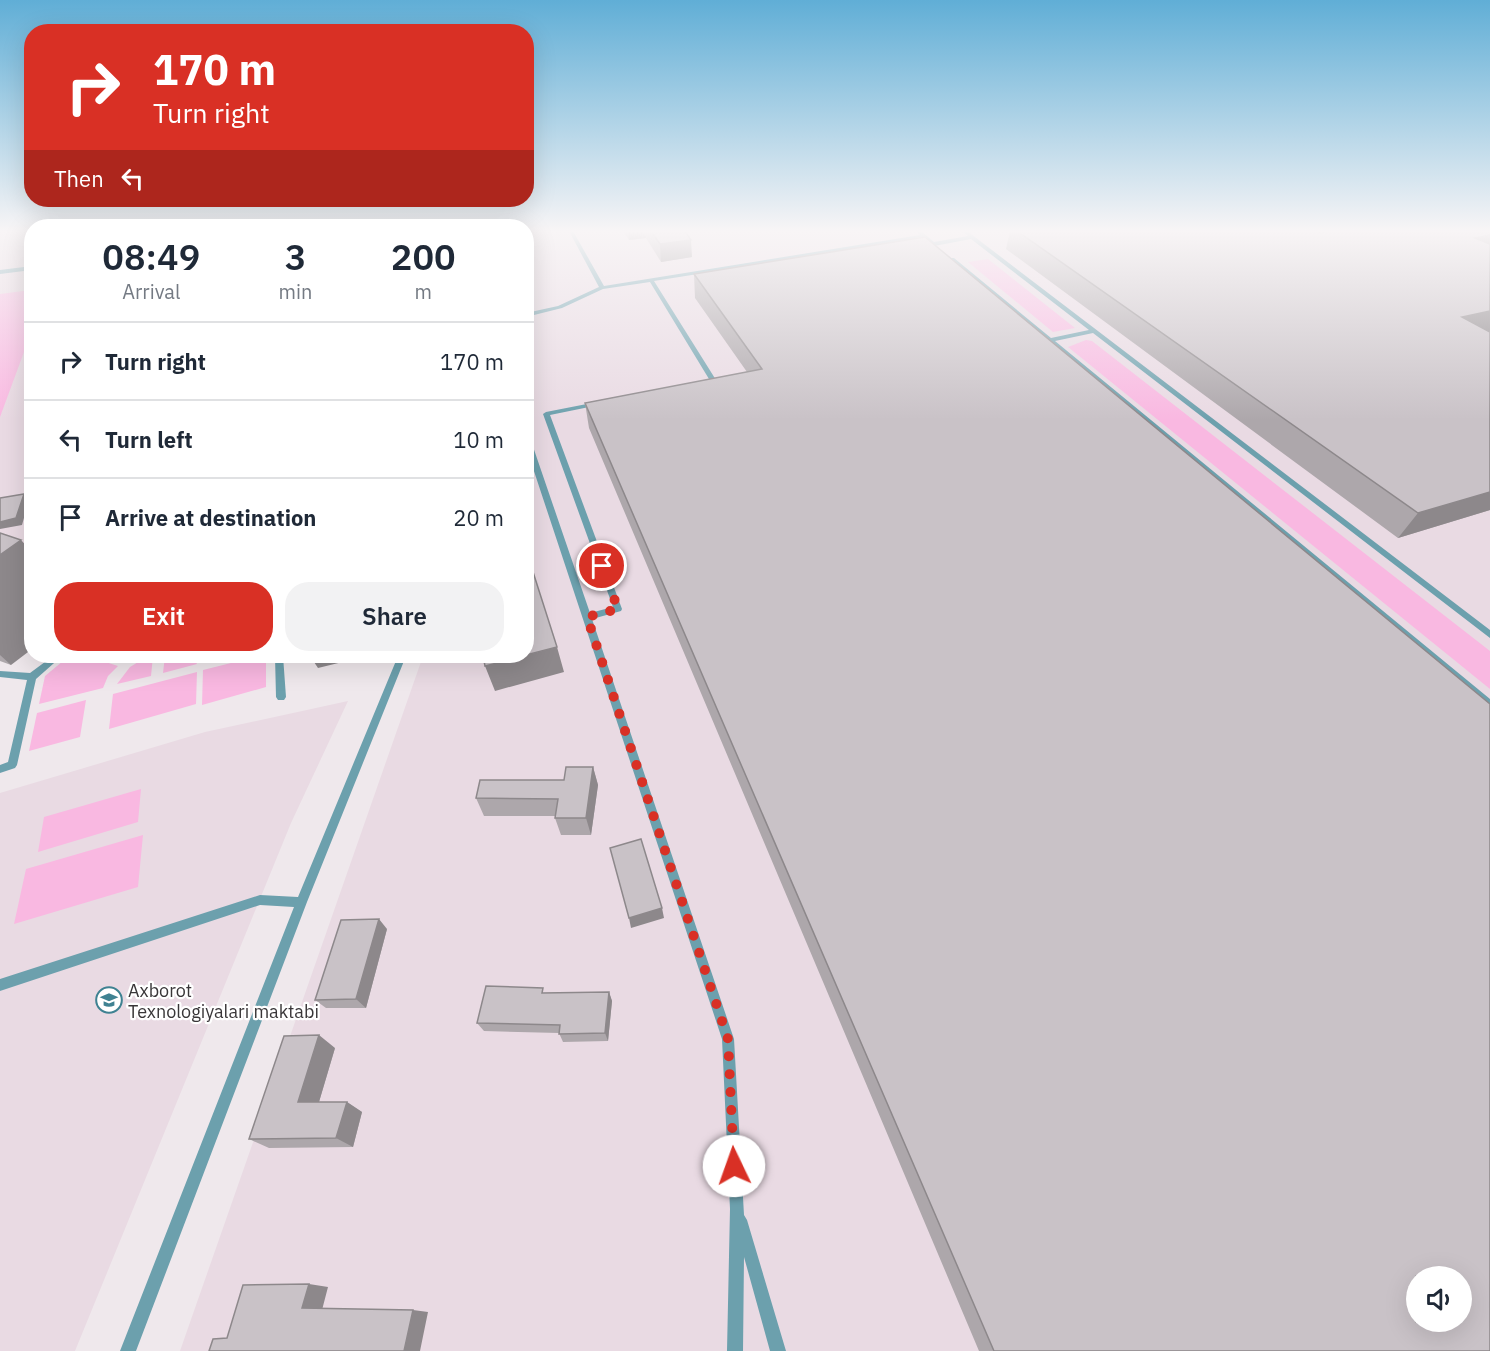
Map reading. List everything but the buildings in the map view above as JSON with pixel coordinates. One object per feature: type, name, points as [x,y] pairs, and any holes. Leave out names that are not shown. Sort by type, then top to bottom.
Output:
[{"type":"lane","points":[[534,313],[560,307],[589,294]]},
{"type":"lane","points":[[660,294],[713,380],[691,385]]},
{"type":"lane","points":[[994,294],[1490,704]]},
{"type":"lane","points":[[1046,294],[1490,635]]},
{"type":"lane","points":[[1050,340],[1094,331]]},
{"type":"lane","points":[[587,617],[618,609],[546,414],[602,403]]},
{"type":"lane","points":[[534,459],[728,1039],[736,1209],[735,1351]]},
{"type":"lane","points":[[0,769],[12,765],[32,676],[49,663]]},
{"type":"lane","points":[[279,663],[281,697]]},
{"type":"lane","points":[[128,1351],[301,902],[399,663]]},
{"type":"lane","points":[[0,674],[32,676]]},
{"type":"lane","points":[[0,985],[260,900],[301,902]]},
{"type":"lane","points":[[736,1209],[778,1351]]},
{"type":"shaded area","points":[[0,294],[24,294],[24,545],[0,550]]},
{"type":"shaded area","points":[[0,294],[24,294],[24,352],[0,417]]},
{"type":"shaded area","points":[[534,294],[1490,294],[1490,1351],[180,1351],[421,663],[534,663]]},
{"type":"shaded area","points":[[1007,294],[1032,294],[1075,328],[1053,332]]},
{"type":"shaded area","points":[[1086,340],[1092,341],[1490,651],[1490,689],[1068,347]]},
{"type":"shaded area","points":[[61,663],[109,663],[118,666],[108,676],[103,688],[39,704],[45,676]]},
{"type":"shaded area","points":[[137,663],[152,663],[151,676],[117,684],[130,667]]},
{"type":"shaded area","points":[[164,663],[197,664],[163,673]]},
{"type":"shaded area","points":[[231,663],[266,663],[266,687],[202,705],[203,670]]},
{"type":"shaded area","points":[[197,672],[196,704],[109,729],[113,694]]},
{"type":"shaded area","points":[[86,700],[80,737],[29,751],[37,713]]},
{"type":"shaded area","name":"Axborot Texnologiyalari maktabi","points":[[348,701],[291,823],[75,1351],[0,1351],[0,793],[205,732]]},
{"type":"shaded area","points":[[141,789],[138,822],[38,852],[44,817]]},
{"type":"shaded area","points":[[143,835],[138,887],[14,924],[26,869]]},
{"type":"place","name":"Axborot Texnologiyalari maktabi","points":[[109,1000]]},
{"type":"route","points":[[602,566],[618,609],[587,617],[728,1039],[734,1166]]}]
